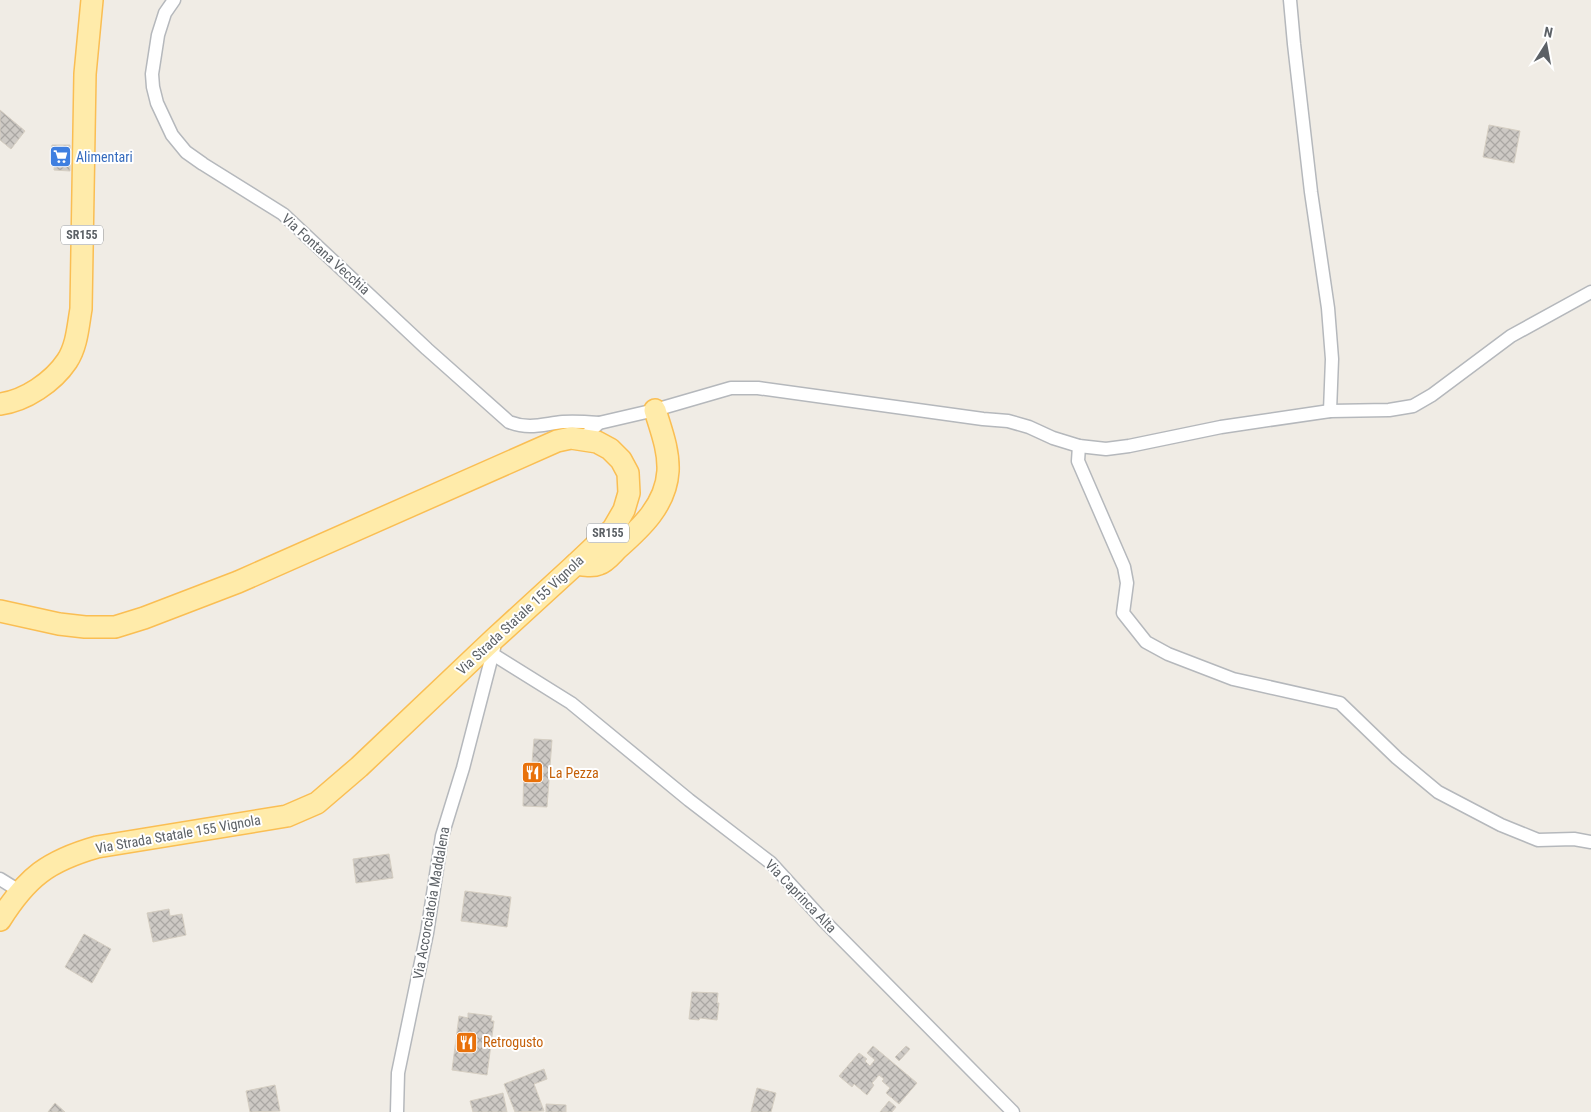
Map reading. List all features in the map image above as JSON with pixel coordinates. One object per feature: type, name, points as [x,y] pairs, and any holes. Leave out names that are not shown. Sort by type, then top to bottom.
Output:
[{"type":"main road","name":"SR155","points":[[0,404],[30,394],[51,380],[68,360],[76,337],[81,308],[85,74],[92,0]]},
{"type":"main road","points":[[576,564],[588,566],[601,564],[639,529],[656,508],[665,492],[668,470],[665,442],[655,410]]},
{"type":"main road","name":"Via Strada Statale 155 Vignola","points":[[0,611],[59,624],[85,627],[115,627],[144,618],[238,582],[556,441],[571,438],[582,439],[604,446],[621,460],[628,473],[629,493],[624,510],[613,529],[494,647],[317,803],[286,816],[97,847],[81,852],[52,864],[36,875],[0,920]]},
{"type":"street","name":"Via Fontana Vecchia","points":[[174,0],[165,13],[158,35],[152,74],[157,103],[172,136],[186,152],[283,214],[427,349],[510,422],[520,426],[532,427],[564,422],[598,423],[655,410],[731,388],[758,388],[1008,421],[1079,446],[1106,448],[1129,446],[1221,427],[1330,411],[1389,410],[1413,406],[1432,395],[1511,336],[1591,292]]},
{"type":"street","points":[[1290,0],[1311,192],[1328,308],[1332,359],[1330,411]]},
{"type":"street","points":[[582,439],[598,423]]},
{"type":"street","points":[[1079,446],[1078,461],[1124,567],[1127,584],[1123,613],[1146,642],[1168,654],[1233,679],[1340,702],[1397,758],[1438,792],[1501,825],[1538,840],[1574,839],[1591,842]]},
{"type":"street","name":"Via Accorciatoia Maddalena","points":[[397,1112],[398,1073],[427,933],[442,836],[464,768],[494,647]]},
{"type":"street","name":"Via Caprinca Alta","points":[[494,647],[571,704],[689,800],[771,863],[823,920],[1013,1112]]},
{"type":"street","points":[[0,879],[21,892]]},
{"type":"building","points":[[0,110],[25,131],[11,149],[0,140]]},
{"type":"building","points":[[1489,125],[1520,131],[1514,163],[1483,157]]},
{"type":"building","points":[[52,145],[70,145],[70,171],[54,170],[55,160],[51,160]]},
{"type":"building","points":[[534,739],[552,740],[547,807],[523,806],[524,763],[532,763]]},
{"type":"building","points":[[389,854],[393,878],[356,883],[353,859]]},
{"type":"building","points":[[465,891],[511,897],[507,927],[461,921]]},
{"type":"building","points":[[169,909],[170,916],[182,914],[186,935],[153,942],[147,913]]},
{"type":"building","points":[[84,934],[111,949],[92,983],[65,967]]},
{"type":"building","points":[[692,992],[718,993],[717,1020],[689,1019]]},
{"type":"building","points":[[468,1013],[492,1016],[491,1021],[494,1021],[487,1075],[452,1070],[459,1016],[468,1018]]},
{"type":"building","points":[[873,1046],[917,1083],[899,1104],[886,1093],[890,1088],[882,1081],[884,1079],[879,1075],[872,1083],[874,1085],[867,1095],[854,1084],[852,1087],[839,1076],[859,1053],[867,1059],[865,1061],[870,1066],[875,1060],[867,1053]]},
{"type":"building","points":[[906,1046],[910,1049],[899,1061],[895,1057]]},
{"type":"building","points":[[544,1069],[547,1079],[534,1084],[544,1111],[515,1112],[504,1084]]},
{"type":"building","points":[[275,1085],[280,1111],[250,1112],[246,1091]]},
{"type":"building","points":[[757,1088],[776,1093],[771,1112],[751,1112]]},
{"type":"building","points":[[503,1093],[507,1112],[473,1112],[470,1101]]},
{"type":"building","points":[[889,1101],[896,1107],[892,1112],[880,1112]]},
{"type":"building","points":[[55,1103],[65,1112],[48,1112]]},
{"type":"building","points":[[546,1104],[566,1105],[566,1112],[546,1112]]},
{"type":"place","name":"Alimentari","points":[[60,157]]},
{"type":"place","name":"La Pezza","points":[[533,773]]},
{"type":"place","name":"Retrogusto","points":[[467,1042]]}]
